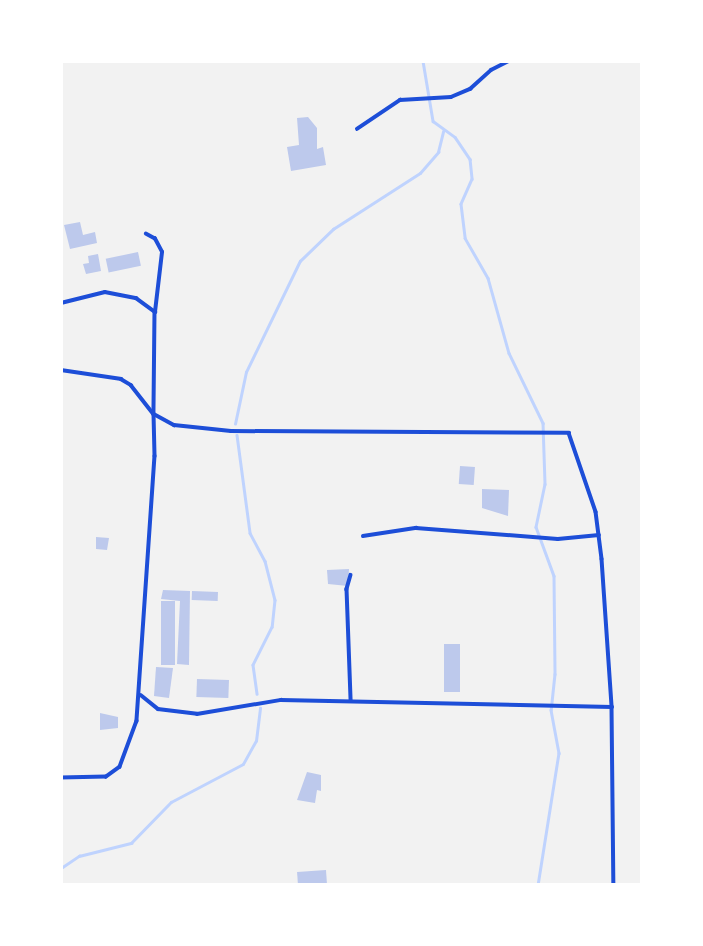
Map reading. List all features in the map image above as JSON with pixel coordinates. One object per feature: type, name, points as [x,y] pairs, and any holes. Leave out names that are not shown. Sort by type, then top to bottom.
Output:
[{"type":"street","points":[[357,129],[400,100],[451,97],[470,89],[491,70],[509,61]]},
{"type":"street","points":[[61,778],[106,778],[120,767],[137,722],[141,695],[140,652],[154,517],[155,312],[162,251],[155,239],[146,234]]},
{"type":"street","points":[[61,303],[105,292],[136,298],[155,312]]},
{"type":"street","points":[[61,370],[121,379],[154,414],[174,425],[197,429],[562,431],[574,441],[599,536],[612,707],[614,885]]},
{"type":"street","points":[[363,536],[416,528],[558,539],[599,536]]},
{"type":"street","points":[[351,575],[347,589],[351,700]]},
{"type":"street","points":[[141,695],[158,709],[197,714],[264,701],[351,700],[612,707]]},
{"type":"building","points":[[308,117],[317,128],[317,149],[323,147],[326,165],[291,171],[287,147],[299,145],[297,118]]},
{"type":"building","points":[[80,222],[83,235],[95,232],[97,243],[70,249],[64,225]]},
{"type":"building","points":[[138,252],[141,266],[109,273],[106,259]]},
{"type":"building","points":[[98,254],[101,271],[86,274],[83,264],[89,263],[88,256]]},
{"type":"building","points":[[460,466],[475,467],[474,485],[459,484]]},
{"type":"building","points":[[482,489],[509,490],[508,516],[482,508]]},
{"type":"building","points":[[96,537],[109,538],[107,550],[96,549]]},
{"type":"building","points":[[349,569],[348,586],[328,584],[327,570]]},
{"type":"building","points":[[163,590],[190,591],[189,665],[177,664],[180,601],[161,599]]},
{"type":"building","points":[[192,591],[218,592],[218,601],[192,600]]},
{"type":"building","points":[[161,601],[175,601],[175,665],[161,665]]},
{"type":"building","points":[[444,644],[460,644],[460,692],[444,692]]},
{"type":"building","points":[[156,667],[173,668],[169,698],[154,696]]},
{"type":"building","points":[[197,679],[229,680],[228,698],[196,697]]},
{"type":"building","points":[[100,713],[118,717],[118,728],[100,730]]},
{"type":"building","points":[[307,772],[321,775],[321,791],[317,790],[315,803],[297,800]]},
{"type":"building","points":[[326,870],[327,885],[298,885],[297,872]]},
{"type":"waterway","points":[[423,61],[433,121],[455,137],[470,159],[472,179],[461,204],[465,238],[488,278],[509,353],[543,423],[545,484],[536,527],[554,576],[555,674],[551,710],[559,753],[538,885]]},
{"type":"waterway","points":[[235,424],[246,372],[300,261],[333,229],[420,173],[438,152],[443,132]]},
{"type":"waterway","points":[[237,435],[250,533],[265,561],[275,600],[272,627],[253,665],[257,694]]},
{"type":"waterway","points":[[61,868],[79,856],[131,843],[171,802],[243,764],[256,741],[260,708]]}]
